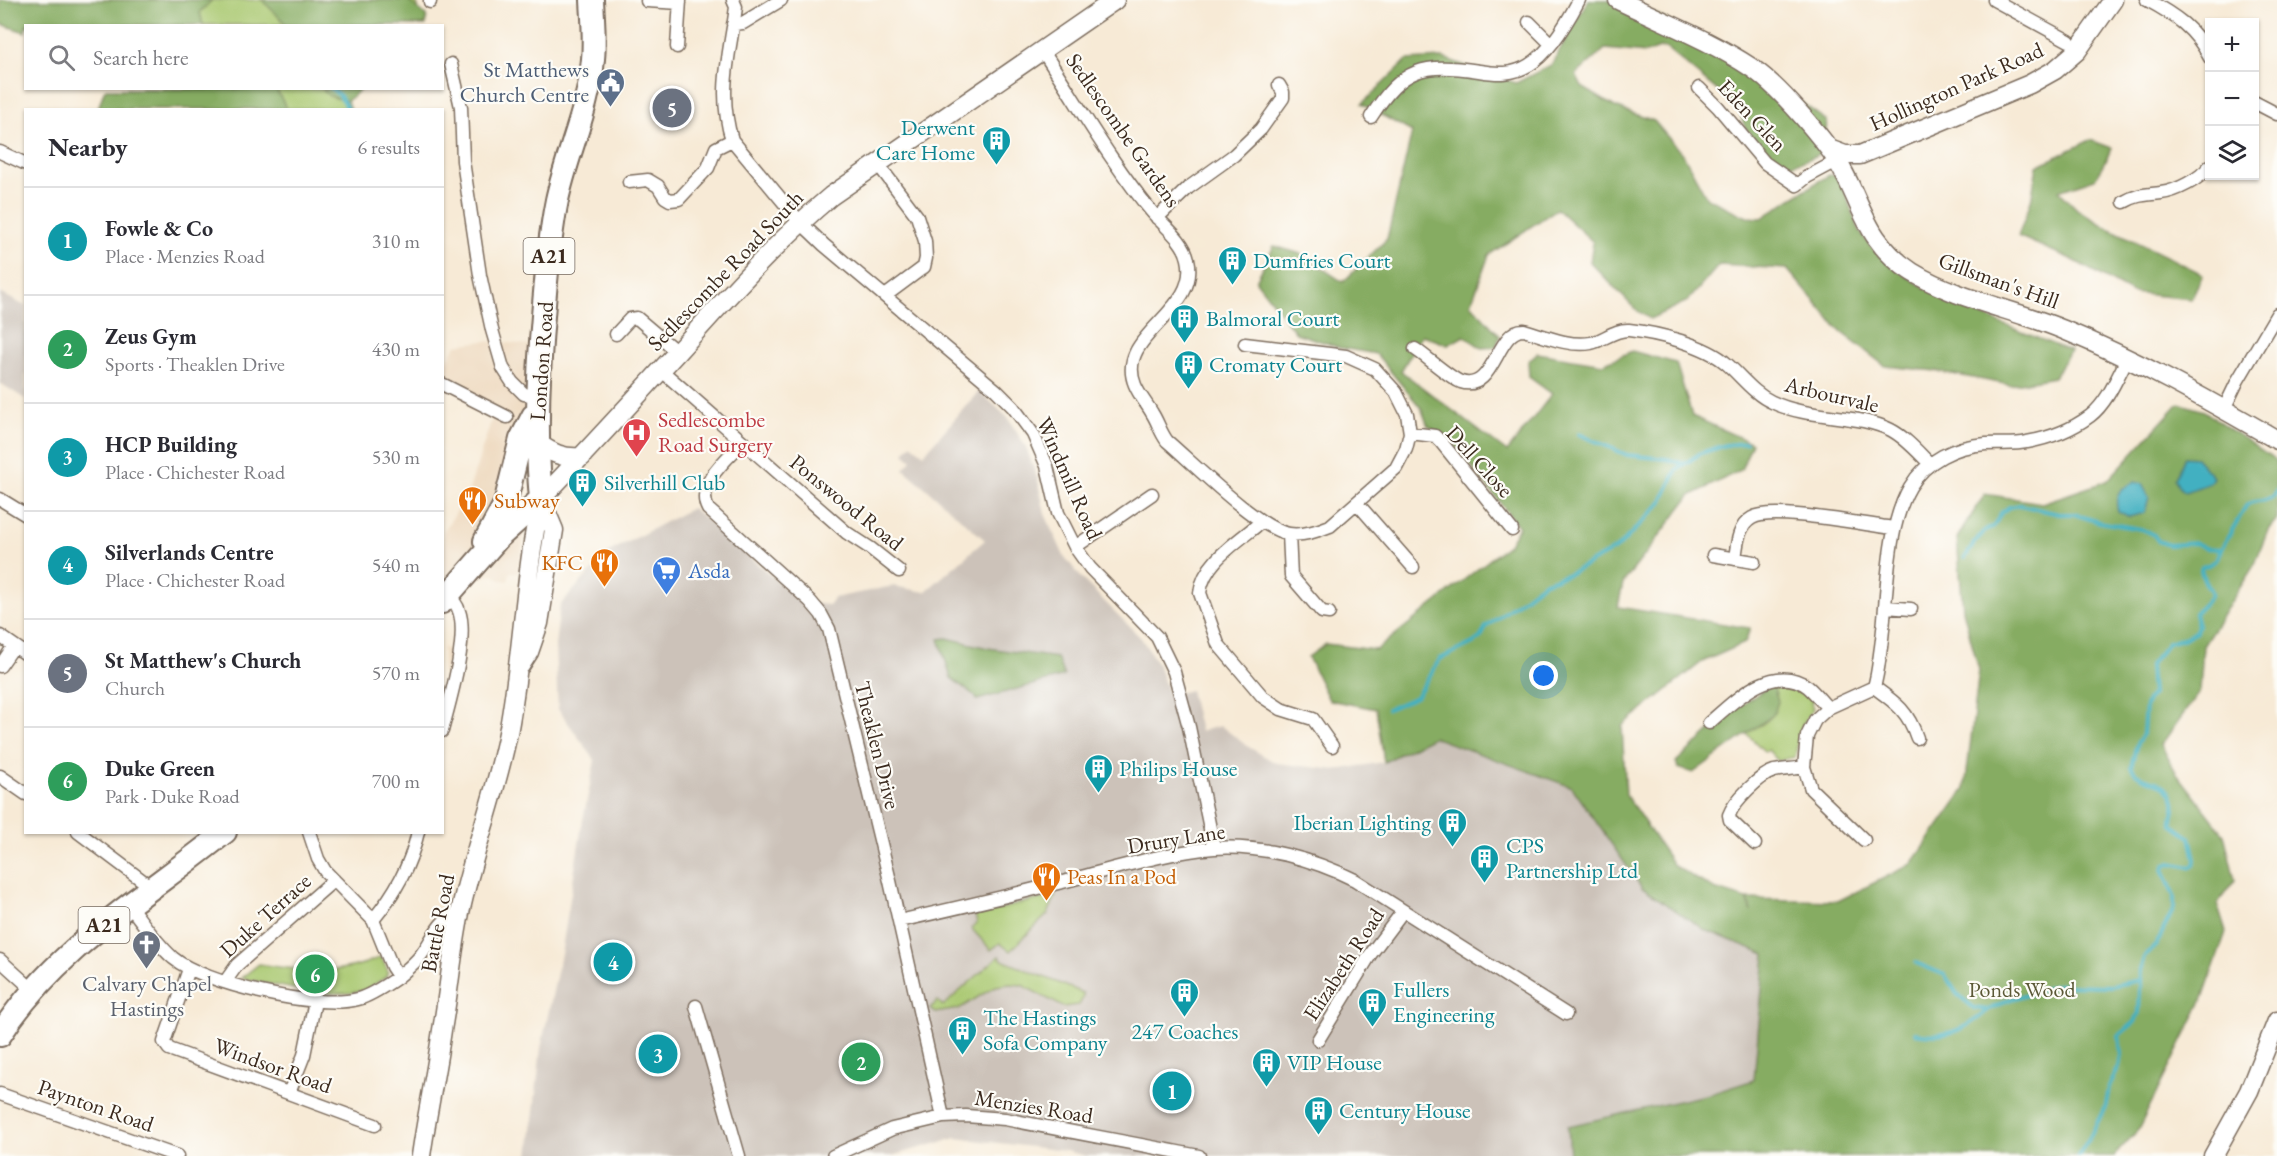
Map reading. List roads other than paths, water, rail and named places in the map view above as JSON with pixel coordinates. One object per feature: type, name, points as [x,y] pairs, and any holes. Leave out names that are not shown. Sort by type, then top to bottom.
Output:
[{"type":"highway","name":"London Road","points":[[542,499],[536,442],[540,352],[552,230],[558,196],[578,132],[593,59],[590,4]]},
{"type":"highway","name":"A21","points":[[478,559],[506,504],[521,439],[537,403]]},
{"type":"highway","name":"A21","points":[[445,599],[499,537],[542,499]]},
{"type":"highway","name":"A21","points":[[0,1035],[33,990],[81,943],[222,834]]},
{"type":"street","points":[[628,182],[648,180],[658,186],[665,197],[670,200],[679,199],[708,168],[717,148],[732,140],[724,92],[736,7],[733,0]]},
{"type":"street","points":[[733,24],[743,23],[781,0]]},
{"type":"street","name":"Sedlescombe Road South","points":[[542,499],[800,222],[831,196],[1115,0]]},
{"type":"street","points":[[1371,117],[1395,86],[1413,73],[1432,66],[1498,74],[1530,65],[1551,44],[1579,0]]},
{"type":"street","name":"Gillsman's Hill","points":[[1618,0],[1710,43],[1754,69],[1792,105],[1833,155],[1849,178],[1860,213],[1878,242],[1891,256],[1912,272],[1949,291],[2026,314],[2127,359],[2224,409],[2277,440]]},
{"type":"street","points":[[1994,0],[2069,41]]},
{"type":"street","name":"Hollington Park Road","points":[[1833,155],[1860,155],[2030,84],[2055,70],[2077,51],[2113,0]]},
{"type":"street","points":[[2147,0],[2187,23],[2205,49]]},
{"type":"street","points":[[647,1],[680,2],[677,47]]},
{"type":"street","points":[[1529,22],[1551,44]]},
{"type":"street","name":"Sedlescombe Gardens","points":[[1042,50],[1139,196],[1178,240],[1188,256],[1191,274],[1186,291],[1137,349],[1133,360],[1135,385],[1167,441],[1261,522],[1289,534],[1316,532],[1330,526],[1396,468],[1406,449],[1410,433]]},
{"type":"street","points":[[451,64],[460,106],[463,162],[475,242],[492,330],[504,368],[512,382],[537,403]]},
{"type":"street","points":[[1157,218],[1188,189],[1234,155],[1261,129],[1283,98],[1279,85]]},
{"type":"street","name":"Eden Glen","points":[[1699,88],[1765,163],[1797,185],[1833,155]]},
{"type":"street","points":[[2259,105],[2277,114]]},
{"type":"street","name":"Windmill Road","points":[[732,140],[800,222],[1013,407],[1033,434],[1047,466],[1058,513],[1075,547],[1089,568],[1157,637],[1174,672],[1189,727],[1214,848]]},
{"type":"street","points":[[0,152],[24,163]]},
{"type":"street","name":"Hollington Park Road","points":[[1849,178],[1853,165],[1860,155]]},
{"type":"street","points":[[877,164],[917,216],[922,228],[926,258],[924,267],[885,296]]},
{"type":"street","points":[[2124,202],[2135,195],[2163,193],[2199,177],[2205,171]]},
{"type":"street","points":[[2224,409],[2238,380],[2277,314]]},
{"type":"street","points":[[616,334],[630,318],[637,318],[677,352]]},
{"type":"street","name":"Arbourvale","points":[[1415,348],[1460,382],[1471,383],[1482,378],[1510,334],[1516,330],[1589,344],[1618,331],[1628,330],[1656,335],[1707,351],[1726,362],[1757,392],[1786,408],[1876,425],[1891,430],[1905,439],[1929,463]]},
{"type":"street","points":[[1245,344],[1346,356],[1362,361],[1375,369],[1396,392],[1407,414],[1410,433]]},
{"type":"street","points":[[1874,687],[1886,607],[1894,528],[1901,505],[1912,484],[1929,463],[1963,448],[1983,444],[2025,443],[2066,432],[2092,415],[2108,394],[2127,359]]},
{"type":"street","name":"Ponswood Road","points":[[661,370],[847,532],[899,572]]},
{"type":"street","points":[[444,385],[507,417]]},
{"type":"street","name":"Dell Close","points":[[1410,433],[1434,436],[1441,442],[1512,530]]},
{"type":"street","points":[[536,442],[559,456],[570,459],[582,457]]},
{"type":"street","name":"Theaklen Drive","points":[[743,442],[709,480],[705,503],[708,509],[810,601],[821,614],[829,629],[943,1117]]},
{"type":"street","points":[[1075,547],[1152,494]]},
{"type":"street","points":[[0,499],[24,514]]},
{"type":"street","name":"Battle Road","points":[[421,1156],[460,914],[504,756],[519,666],[518,650],[534,531],[542,499]]},
{"type":"street","points":[[1357,503],[1413,567]]},
{"type":"street","points":[[1735,559],[1742,529],[1751,519],[1765,513],[1785,513],[1894,528]]},
{"type":"street","points":[[1261,522],[1206,572],[1200,593],[1218,644],[1263,697],[1281,709],[1313,719],[1332,746]]},
{"type":"street","points":[[1289,534],[1291,576],[1322,612],[1329,614]]},
{"type":"street","points":[[1713,555],[1754,562]]},
{"type":"street","points":[[444,722],[457,665],[461,630],[460,612],[456,603],[445,599]]},
{"type":"street","points":[[1886,607],[1911,609]]},
{"type":"street","points":[[0,636],[24,653]]},
{"type":"street","points":[[0,666],[14,646]]},
{"type":"street","points":[[1709,723],[1756,685],[1771,680],[1791,680],[1807,686],[1828,708]]},
{"type":"street","points":[[1864,840],[1811,789],[1804,767],[1807,736],[1815,720],[1828,708],[1874,687]]},
{"type":"street","points":[[1874,687],[1903,709],[1912,723],[1917,738]]},
{"type":"street","points":[[1755,844],[1731,820],[1729,814],[1732,806],[1765,775],[1804,767]]},
{"type":"street","points":[[0,776],[24,793]]},
{"type":"street","points":[[81,834],[151,887]]},
{"type":"street","points":[[310,834],[318,859],[334,880],[373,921],[398,976]]},
{"type":"street","points":[[373,921],[398,887],[410,864],[418,834]]},
{"type":"street","name":"Drury Lane","points":[[898,921],[1146,860],[1214,848],[1284,854],[1326,866],[1355,880],[1566,1014]]},
{"type":"street","name":"Duke Terrace","points":[[225,982],[230,973],[243,960],[334,880]]},
{"type":"street","points":[[129,905],[156,940],[189,969],[225,982],[315,1001],[331,1002],[358,999],[376,991],[398,976],[422,954],[444,920],[450,915],[460,914]]},
{"type":"street","name":"Elizabeth Road","points":[[1318,1040],[1370,955],[1403,911]]},
{"type":"street","points":[[0,960],[33,990]]},
{"type":"street","name":"Windsor Road","points":[[189,969],[164,1042],[169,1048],[375,1125]]},
{"type":"street","points":[[289,1093],[304,1055],[315,1001]]},
{"type":"street","points":[[696,1006],[739,1156]]},
{"type":"street","points":[[2214,1156],[2249,1090],[2276,1025]]},
{"type":"street","name":"Paynton Road","points":[[0,1094],[174,1155]]},
{"type":"street","name":"Menzies Road","points":[[834,1156],[892,1129],[943,1117],[966,1116],[1005,1119],[1198,1156]]},
{"type":"water","points":[[2185,457],[2196,458],[2213,477],[2210,483],[2186,492],[2179,487],[2175,479]]},
{"type":"water","points":[[2134,482],[2142,484],[2149,497],[2145,513],[2129,517],[2118,511],[2117,497],[2122,490]]},
{"type":"waterway","points":[[333,90],[347,108]]},
{"type":"waterway","points":[[1579,434],[1627,455],[1667,459],[1684,464]]},
{"type":"waterway","points":[[1388,709],[1416,697],[1440,659],[1473,643],[1481,637],[1486,627],[1545,582],[1569,574],[1617,548],[1661,503],[1677,469],[1701,453],[1726,445],[1746,443]]},
{"type":"waterway","points":[[2078,1156],[2106,1105],[2109,1087],[2119,1067],[2121,1055],[2119,1035],[2135,1022],[2139,1012],[2141,967],[2144,957],[2156,945],[2174,908],[2174,896],[2163,869],[2170,863],[2191,867],[2195,859],[2190,837],[2172,824],[2174,801],[2171,793],[2166,787],[2141,777],[2131,767],[2137,743],[2143,734],[2145,705],[2152,695],[2150,665],[2168,643],[2185,638],[2196,631],[2198,625],[2195,613],[2211,594],[2204,579],[2202,567],[2217,559],[2246,506],[2271,498],[2277,490]]},
{"type":"waterway","points":[[1965,558],[1974,543],[1984,532],[1994,526],[2001,513],[2009,507],[2020,505],[2141,529],[2154,535],[2158,541],[2169,545],[2196,543],[2205,548],[2220,549]]},
{"type":"waterway","points":[[1916,963],[1945,975],[1957,994],[1974,1008],[1988,1010],[2008,1000],[2058,985],[2111,986],[2140,980]]},
{"type":"waterway","points":[[1915,1033],[1946,1034],[1963,1028],[1988,1010]]},
{"type":"place","name":"St Matthews Church Centre","points":[[610,108]]},
{"type":"place","name":"St Matthew's Church","points":[[672,108]]},
{"type":"place","name":"Derwent Care Home","points":[[996,166]]},
{"type":"place","name":"Dumfries Court","points":[[1232,286]]},
{"type":"place","name":"Balmoral Court","points":[[1185,344]]},
{"type":"place","name":"Cromaty Court","points":[[1188,390]]},
{"type":"place","name":"Sedlescombe Road Surgery","points":[[637,458]]},
{"type":"place","name":"Silverhill Club","points":[[583,508]]},
{"type":"place","name":"Subway","points":[[473,526]]},
{"type":"place","name":"KFC","points":[[604,588]]},
{"type":"place","name":"Asda","points":[[667,596]]},
{"type":"place","name":"Philips House","points":[[1098,794]]},
{"type":"place","name":"Iberian Lighting","points":[[1452,848]]},
{"type":"place","name":"CPS Partnership Ltd","points":[[1485,884]]},
{"type":"place","name":"Peas In a Pod","points":[[1046,902]]},
{"type":"place","name":"Silverlands Centre","points":[[613,962]]},
{"type":"place","name":"Calvary Chapel Hastings","points":[[147,970]]},
{"type":"place","name":"Duke Green","points":[[315,974]]},
{"type":"place","name":"247 Coaches","points":[[1185,1018]]},
{"type":"place","name":"Fullers Engineering","points":[[1372,1028]]},
{"type":"place","name":"HCP Building","points":[[658,1054]]},
{"type":"place","name":"The Hastings Sofa Company","points":[[962,1056]]},
{"type":"place","name":"Zeus Gym","points":[[861,1062]]},
{"type":"place","name":"VIP House","points":[[1266,1088]]},
{"type":"place","name":"Fowle & Co","points":[[1172,1091]]},
{"type":"place","name":"Century House","points":[[1318,1136]]},
{"type":"park label","name":"Ponds Wood","points":[[2022,989]]}]
